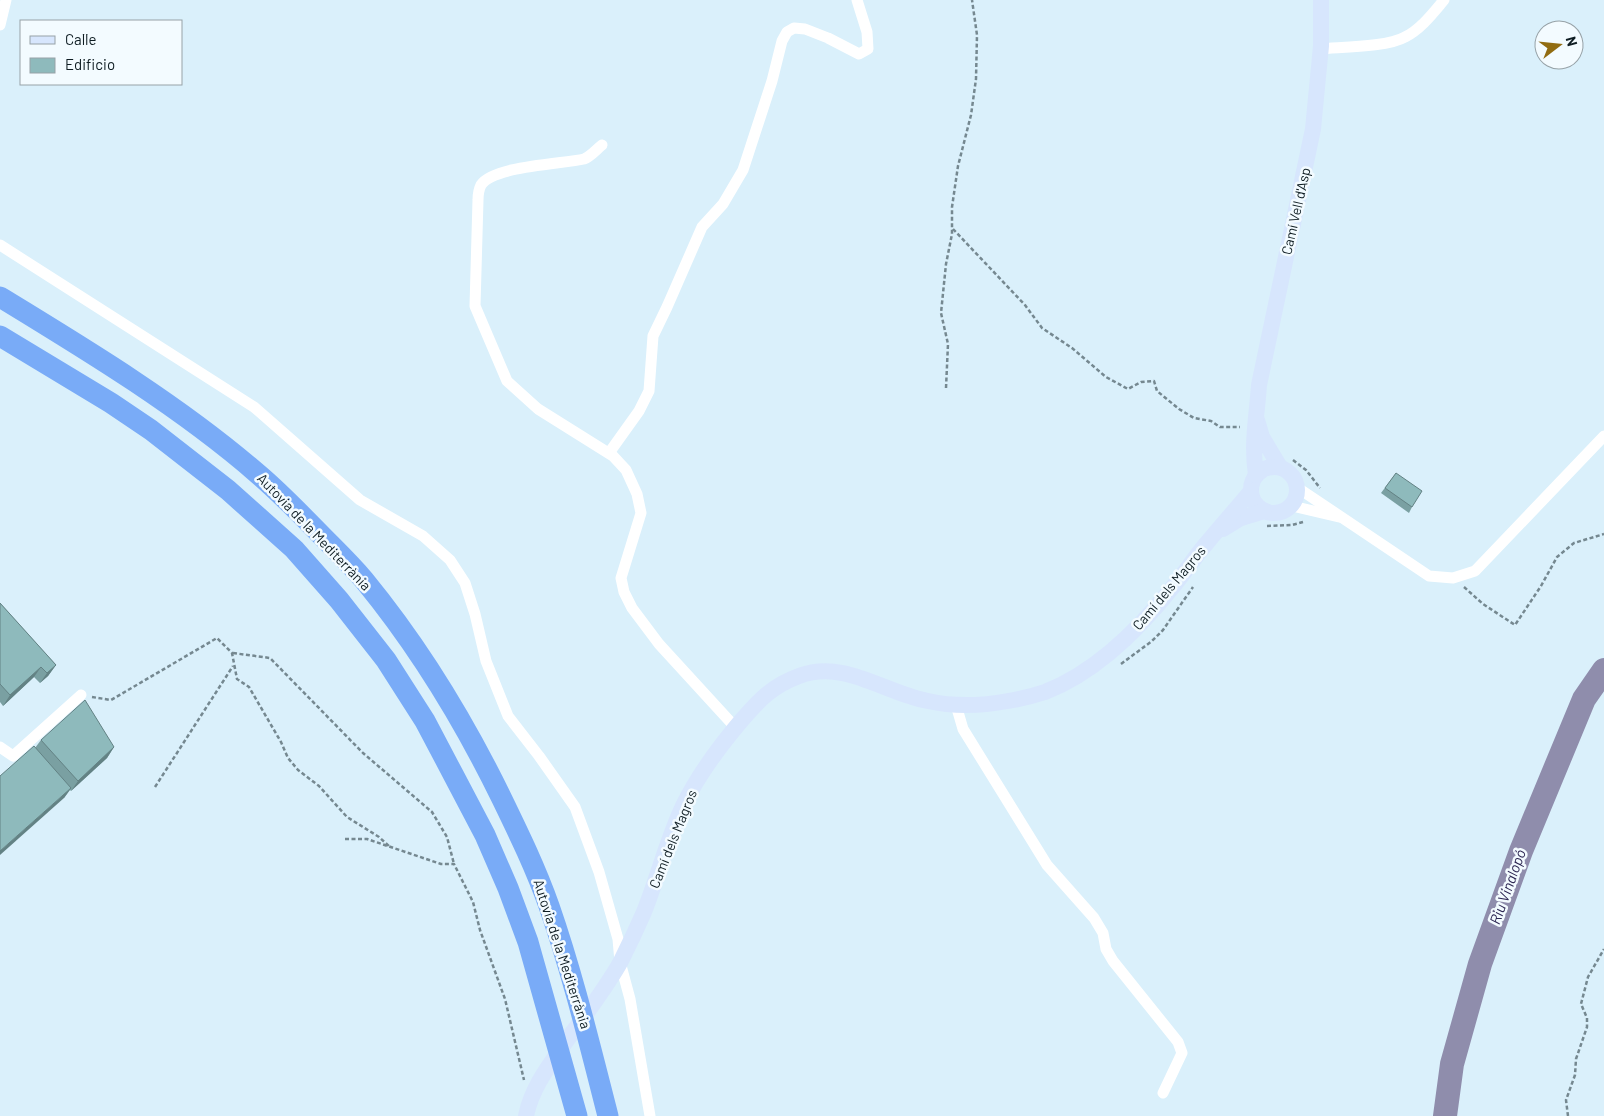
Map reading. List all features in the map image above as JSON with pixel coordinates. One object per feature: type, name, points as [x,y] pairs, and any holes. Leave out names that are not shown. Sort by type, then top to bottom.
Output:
[{"type":"highway","name":"Autovia de la Mediterrània","points":[[0,297],[89,352],[186,418],[264,480],[298,511],[362,578],[405,634],[445,694],[486,767],[523,842],[549,905],[576,992],[608,1116]]},
{"type":"highway","name":"Autovia de la Mediterrània","points":[[0,336],[111,403],[151,430],[228,490],[294,549],[339,600],[375,645],[425,721],[485,836],[508,888],[528,942],[576,1116]]},
{"type":"street","points":[[0,25],[6,0]]},
{"type":"street","points":[[609,453],[639,411],[649,391],[653,336],[702,227],[723,204],[743,170],[772,81],[782,41],[787,32],[794,28],[805,29],[859,54],[868,48],[867,32],[857,0]]},
{"type":"street","name":"Camí Vell d'Asp","points":[[1256,474],[1253,438],[1259,385],[1313,129],[1320,50],[1321,0]]},
{"type":"street","points":[[1320,50],[1392,42],[1405,37],[1426,20],[1444,0]]},
{"type":"street","points":[[602,145],[586,158],[530,166],[499,174],[480,185],[475,306],[507,381],[538,409],[609,453],[626,470],[637,494],[641,513],[621,578],[624,592],[632,608],[659,644],[735,727]]},
{"type":"street","points":[[0,246],[254,407],[360,500],[423,536],[450,560],[465,583],[475,614],[486,661],[508,716],[576,807],[599,872],[618,939],[620,962],[630,999],[650,1116]]},
{"type":"street","name":"Camí Vell d'Asp","points":[[1256,423],[1262,437],[1284,462]]},
{"type":"street","points":[[1292,506],[1319,508],[1345,519],[1429,576],[1453,578],[1475,571],[1604,436]]},
{"type":"street","points":[[1284,462],[1296,479],[1297,497],[1292,506],[1281,513],[1269,513],[1263,518],[1260,509],[1254,502],[1251,484],[1256,474],[1284,462]]},
{"type":"street","points":[[1298,488],[1319,508]]},
{"type":"street","name":"Camí dels Magros","points":[[527,1109],[541,1078],[620,962],[643,914],[683,806],[701,773],[735,727],[763,696],[784,682],[819,670],[834,670],[850,674],[905,695],[926,701],[956,705],[993,704],[1044,692],[1069,680],[1117,646],[1157,606],[1206,543],[1251,491]]},
{"type":"street","name":"Camí dels Magros","points":[[1218,531],[1241,518],[1263,518]]},
{"type":"street","points":[[0,747],[13,756],[81,695]]},
{"type":"street","points":[[956,705],[963,729],[1047,865],[1094,918],[1103,933],[1106,949],[1113,961],[1178,1042],[1182,1053],[1163,1093]]},
{"type":"path","points":[[946,388],[948,344],[941,313],[958,166],[971,115],[976,79],[977,35],[972,0]]},
{"type":"path","points":[[952,228],[1025,304],[1042,328],[1072,348],[1106,377],[1128,389],[1141,382],[1154,381],[1157,391],[1179,409],[1194,418],[1211,421],[1220,427],[1256,423]]},
{"type":"path","points":[[1263,518],[1292,525],[1313,518],[1319,508],[1323,496],[1319,486],[1306,470],[1284,462]]},
{"type":"path","points":[[1453,578],[1483,604],[1515,625],[1541,586],[1556,557],[1574,543],[1604,534]]},
{"type":"path","points":[[1114,668],[1152,641],[1163,630],[1197,582]]},
{"type":"path","points":[[81,695],[111,700],[217,638],[232,653],[237,680],[249,686],[288,758],[298,770],[319,786],[347,817],[379,837],[390,847]]},
{"type":"path","points":[[232,653],[270,658],[363,753],[432,812],[447,836],[454,864],[472,902],[505,999],[527,1109]]},
{"type":"path","points":[[155,787],[234,665]]},
{"type":"path","points":[[345,839],[367,839],[441,864],[454,864]]},
{"type":"path","points":[[1568,1116],[1566,1100],[1574,1075],[1576,1059],[1587,1027],[1581,1004],[1588,978],[1604,949]]},
{"type":"building","points":[[1396,473],[1422,491],[1412,507],[1385,488]]},
{"type":"building","points":[[0,603],[56,665],[47,673],[41,667],[10,695],[0,684]]},
{"type":"building","points":[[85,700],[114,747],[78,781],[41,740]]},
{"type":"building","points":[[34,746],[71,788],[0,851],[0,776]]},
{"type":"waterway","name":"Riu Vinalopó","points":[[1445,1116],[1452,1064],[1480,964],[1521,851],[1584,699],[1604,670]]}]
